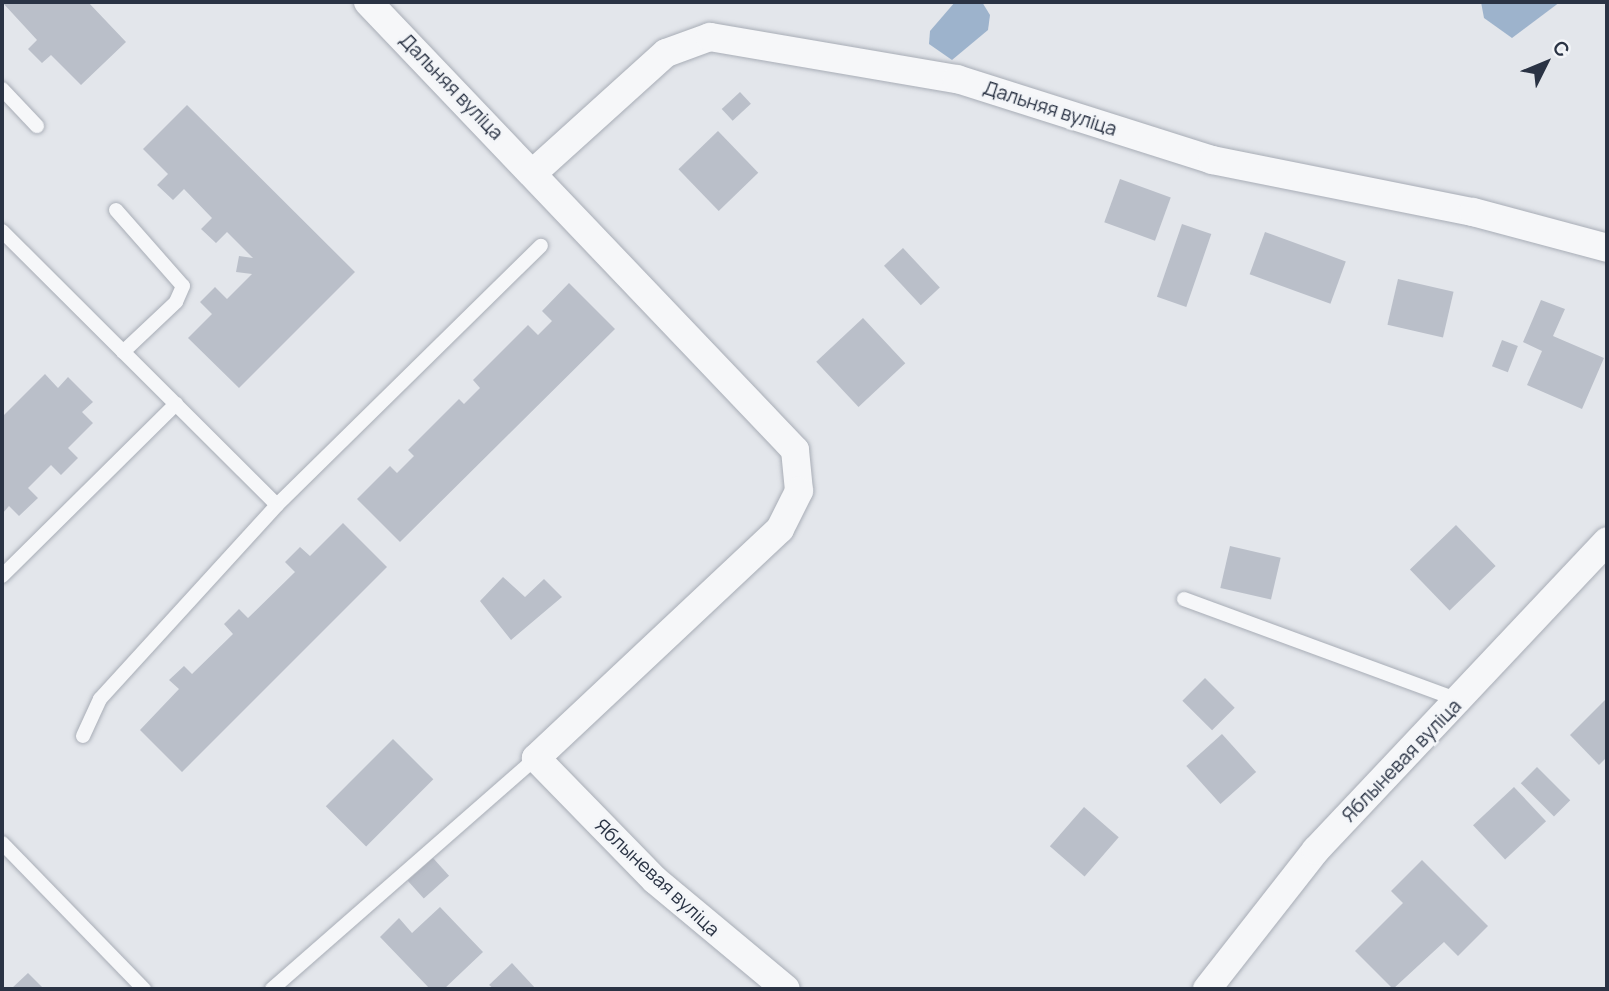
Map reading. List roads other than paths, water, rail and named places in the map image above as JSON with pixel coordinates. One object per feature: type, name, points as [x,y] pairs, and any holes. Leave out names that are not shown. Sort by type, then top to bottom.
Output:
[{"type":"street","name":"Дальняя вуліца","points":[[368,2],[787,437],[800,469],[799,491],[769,542],[536,758]]},
{"type":"street","name":"Дальняя вуліца","points":[[533,173],[666,53],[710,37],[957,79],[1212,160],[1472,212],[1607,248]]},
{"type":"street","name":"Яблыневая вуліца","points":[[1207,989],[1316,850],[1460,701],[1607,541]]},
{"type":"street","name":"Яблыневая вуліца","points":[[536,758],[654,880],[786,989]]},
{"type":"lane","points":[[2,89],[37,126]]},
{"type":"lane","points":[[116,210],[183,286],[176,302],[123,352]]},
{"type":"lane","points":[[2,231],[277,505]]},
{"type":"lane","points":[[83,736],[100,699],[277,505],[541,246]]},
{"type":"lane","points":[[2,576],[176,404]]},
{"type":"lane","points":[[1184,599],[1460,701]]},
{"type":"lane","points":[[272,989],[536,758]]},
{"type":"lane","points":[[2,843],[144,989]]},
{"type":"water","points":[[955,2],[982,2],[990,15],[988,30],[952,60],[929,44],[930,31]]},
{"type":"water","points":[[1481,2],[1560,2],[1512,38],[1484,18]]}]
